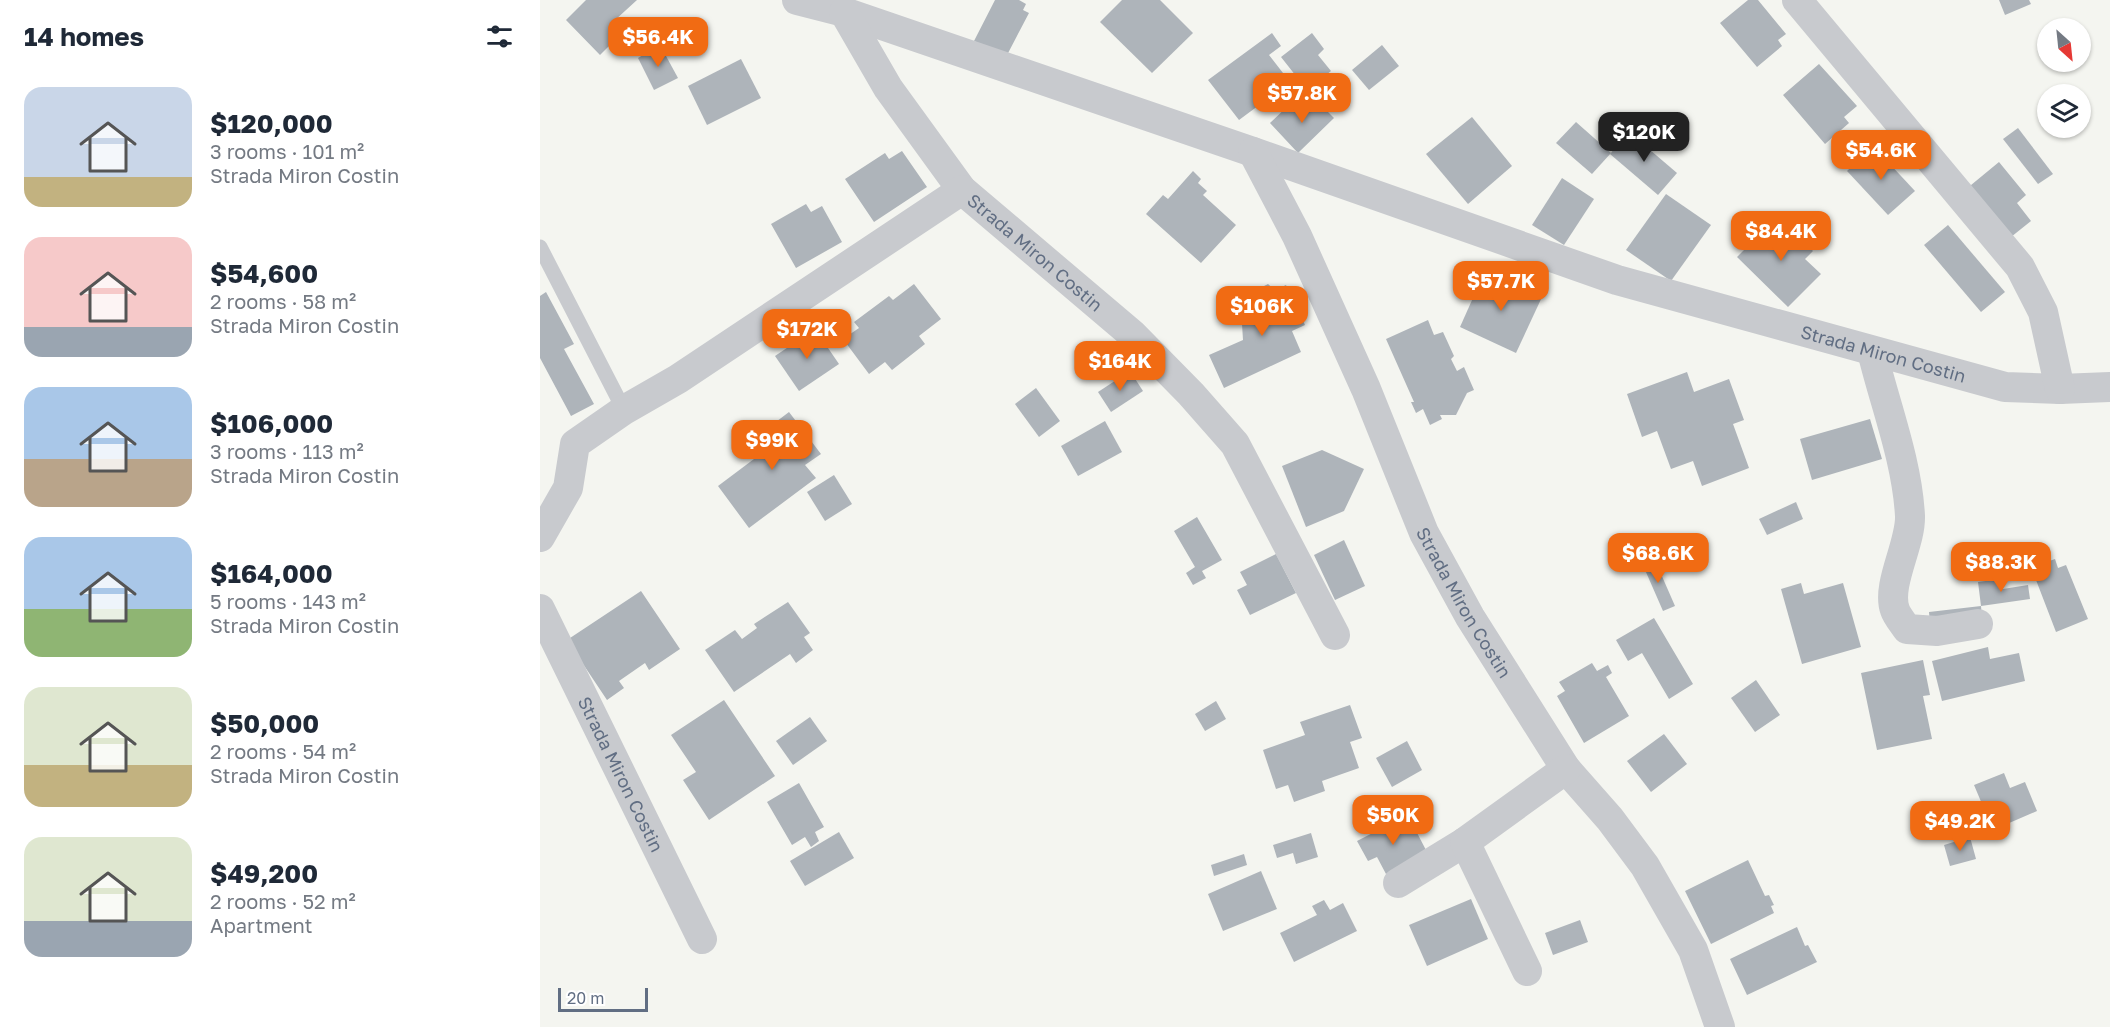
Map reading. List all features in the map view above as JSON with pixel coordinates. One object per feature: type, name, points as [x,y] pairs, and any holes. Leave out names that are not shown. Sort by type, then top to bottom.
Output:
[{"type":"street","name":"Strada Miron Costin","points":[[797,0],[844,12],[1617,280],[2005,387],[2060,389],[2110,387]]},
{"type":"street","points":[[1797,0],[2020,267],[2043,312],[2060,389]]},
{"type":"street","name":"Strada Miron Costin","points":[[844,12],[888,88],[962,190],[1133,335],[1191,394],[1235,444],[1335,635]]},
{"type":"street","name":"Strada Miron Costin","points":[[1253,152],[1297,236],[1366,390],[1424,533],[1470,617],[1566,769],[1610,819],[1645,866],[1694,950],[1720,1027]]},
{"type":"street","name":"Strada Miron Costin","points":[[540,537],[568,488],[575,444],[624,410],[678,379],[962,190]]},
{"type":"street","points":[[1872,351],[1905,477],[1910,518],[1905,549],[1894,585],[1894,609],[1907,629],[1937,631],[1978,624]]},
{"type":"street","name":"Strada Miron Costin","points":[[540,609],[702,939]]},
{"type":"street","points":[[1398,883],[1465,842],[1566,769]]},
{"type":"street","points":[[1465,842],[1527,971]]},
{"type":"lane","points":[[540,247],[624,410]]},
{"type":"building","points":[[586,0],[637,0],[614,21],[624,31],[600,55],[566,20]]},
{"type":"building","points":[[995,0],[1019,0],[1026,4],[1023,10],[1029,13],[1006,57],[974,41]]},
{"type":"building","points":[[1122,0],[1160,0],[1193,33],[1152,73],[1100,22]]},
{"type":"building","points":[[1748,0],[1758,0],[1786,34],[1778,40],[1782,46],[1757,67],[1720,23]]},
{"type":"building","points":[[1999,0],[2029,0],[2031,4],[2005,15]]},
{"type":"building","points":[[1272,33],[1281,46],[1269,55],[1290,82],[1239,120],[1208,80]]},
{"type":"building","points":[[1312,33],[1324,49],[1318,55],[1331,71],[1307,90],[1281,57]]},
{"type":"building","points":[[660,45],[678,78],[654,90],[638,58]]},
{"type":"building","points":[[1382,45],[1399,66],[1369,90],[1352,70]]},
{"type":"building","points":[[741,59],[761,98],[707,125],[688,86]]},
{"type":"building","points":[[1819,64],[1857,106],[1844,117],[1849,123],[1825,144],[1783,95]]},
{"type":"building","points":[[1315,99],[1334,118],[1298,153],[1270,123],[1289,105],[1299,114]]},
{"type":"building","points":[[1472,117],[1512,166],[1468,204],[1426,154]]},
{"type":"building","points":[[1576,122],[1611,153],[1592,174],[1556,143]]},
{"type":"building","points":[[2018,128],[2053,174],[2038,184],[2003,139]]},
{"type":"building","points":[[1629,132],[1677,173],[1658,195],[1610,154]]},
{"type":"building","points":[[1873,146],[1915,191],[1888,215],[1847,171]]},
{"type":"building","points":[[902,151],[927,187],[874,222],[845,179],[885,153],[889,159]]},
{"type":"building","points":[[1999,162],[2026,195],[2017,203],[2031,221],[2006,241],[1965,190]]},
{"type":"building","points":[[1193,171],[1201,179],[1198,183],[1207,191],[1203,195],[1236,225],[1201,263],[1146,214],[1163,195],[1168,199]]},
{"type":"building","points":[[1562,178],[1594,199],[1564,245],[1532,225]]},
{"type":"building","points":[[1666,194],[1711,225],[1671,281],[1626,250]]},
{"type":"building","points":[[806,204],[811,212],[822,206],[842,242],[796,268],[771,224]]},
{"type":"building","points":[[1778,216],[1813,251],[1805,259],[1821,274],[1788,307],[1737,257]]},
{"type":"building","points":[[1948,225],[2005,292],[1981,312],[1924,245]]},
{"type":"building","points":[[1485,271],[1542,297],[1516,353],[1460,327]]},
{"type":"building","points":[[914,284],[941,319],[919,336],[925,344],[892,370],[885,362],[869,374],[843,339],[859,328],[854,322],[889,296],[893,300]]},
{"type":"building","points":[[1268,284],[1275,290],[1286,285],[1305,325],[1292,331],[1301,352],[1224,388],[1209,355],[1243,340],[1242,324],[1256,309],[1251,298],[1260,294],[1258,289]]},
{"type":"building","points":[[546,292],[574,344],[564,349],[594,404],[571,416],[540,358],[540,296]]},
{"type":"building","points":[[1428,320],[1434,335],[1443,332],[1454,356],[1451,359],[1457,371],[1464,367],[1474,390],[1467,393],[1456,415],[1440,415],[1442,419],[1430,425],[1423,409],[1416,413],[1411,402],[1414,402],[1386,339]]},
{"type":"building","points":[[815,329],[839,364],[799,391],[775,356]]},
{"type":"building","points":[[1130,371],[1143,391],[1111,412],[1098,392]]},
{"type":"building","points":[[1687,372],[1694,392],[1729,379],[1744,420],[1733,424],[1749,468],[1702,486],[1693,461],[1671,469],[1657,431],[1642,437],[1627,394]]},
{"type":"building","points":[[1036,388],[1060,421],[1039,437],[1015,404]]},
{"type":"building","points":[[789,412],[821,454],[805,465],[816,478],[749,528],[718,486],[754,459],[744,446]]},
{"type":"building","points":[[1870,419],[1882,459],[1812,480],[1800,439]]},
{"type":"building","points":[[1105,421],[1122,452],[1078,476],[1061,446]]},
{"type":"building","points":[[1322,450],[1364,469],[1344,511],[1306,527],[1282,466]]},
{"type":"building","points":[[834,475],[852,504],[825,521],[807,492]]},
{"type":"building","points":[[1796,502],[1803,519],[1767,535],[1759,519]]},
{"type":"building","points":[[1197,517],[1222,560],[1202,571],[1206,578],[1193,585],[1186,573],[1195,567],[1174,531]]},
{"type":"building","points":[[1344,540],[1365,586],[1335,600],[1314,555]]},
{"type":"building","points":[[1276,554],[1296,593],[1250,615],[1237,590],[1247,585],[1240,572]]},
{"type":"building","points":[[1654,558],[1675,606],[1663,611],[1642,563]]},
{"type":"building","points":[[2055,559],[2058,568],[2066,565],[2088,619],[2056,632],[2036,580],[2046,576],[2041,564]]},
{"type":"building","points":[[2001,579],[2003,589],[2028,585],[2030,599],[1981,606],[1978,582]]},
{"type":"building","points":[[1801,583],[1804,594],[1843,583],[1861,647],[1802,664],[1781,589]]},
{"type":"building","points":[[641,591],[680,649],[649,670],[645,663],[619,681],[624,688],[607,700],[567,640]]},
{"type":"building","points":[[788,602],[810,633],[804,637],[813,650],[796,663],[790,654],[734,692],[705,650],[735,630],[742,639],[757,628],[754,624]]},
{"type":"building","points":[[1981,606],[1982,617],[1930,623],[1929,612]]},
{"type":"building","points":[[1654,618],[1693,684],[1669,699],[1642,653],[1628,661],[1616,640]]},
{"type":"building","points":[[1988,647],[1990,659],[2019,653],[2025,681],[1942,701],[1932,661]]},
{"type":"building","points":[[1923,660],[1930,695],[1923,696],[1932,739],[1877,750],[1861,673]]},
{"type":"building","points":[[1592,663],[1597,671],[1608,665],[1612,673],[1606,677],[1629,716],[1584,743],[1557,696],[1565,691],[1559,682]]},
{"type":"building","points":[[1756,680],[1780,715],[1755,732],[1731,698]]},
{"type":"building","points":[[724,700],[775,776],[709,820],[683,780],[696,772],[671,735]]},
{"type":"building","points":[[1216,701],[1226,719],[1205,731],[1195,714]]},
{"type":"building","points":[[1350,705],[1362,738],[1350,742],[1359,768],[1322,781],[1325,791],[1294,802],[1288,785],[1276,789],[1263,750],[1305,735],[1300,722]]},
{"type":"building","points":[[810,717],[827,741],[793,765],[776,741]]},
{"type":"building","points":[[1664,734],[1687,764],[1651,792],[1627,761]]},
{"type":"building","points":[[1407,741],[1422,770],[1392,787],[1376,758]]},
{"type":"building","points":[[2004,773],[2010,788],[2025,782],[2037,811],[1993,830],[1974,785]]},
{"type":"building","points":[[799,783],[824,827],[815,832],[819,841],[811,847],[805,837],[792,845],[767,802]]},
{"type":"building","points":[[1402,818],[1409,832],[1415,829],[1427,852],[1386,874],[1377,857],[1368,861],[1357,841]]},
{"type":"building","points":[[839,832],[854,858],[805,886],[790,861]]},
{"type":"building","points":[[1311,833],[1318,857],[1296,864],[1293,853],[1277,858],[1273,845]]},
{"type":"building","points":[[1970,837],[1976,859],[1950,866],[1944,845]]},
{"type":"building","points":[[1244,854],[1247,865],[1214,876],[1211,865]]},
{"type":"building","points":[[1748,860],[1765,896],[1769,895],[1774,905],[1771,906],[1774,913],[1711,944],[1685,891]]},
{"type":"building","points":[[1261,871],[1277,909],[1223,931],[1208,894]]},
{"type":"building","points":[[1471,899],[1488,939],[1427,966],[1409,925]]},
{"type":"building","points":[[1324,900],[1330,910],[1343,903],[1357,931],[1294,962],[1280,933],[1317,915],[1312,906]]},
{"type":"building","points":[[1580,920],[1588,942],[1553,955],[1545,933]]},
{"type":"building","points":[[1797,927],[1805,946],[1808,945],[1817,962],[1747,995],[1730,959]]}]
